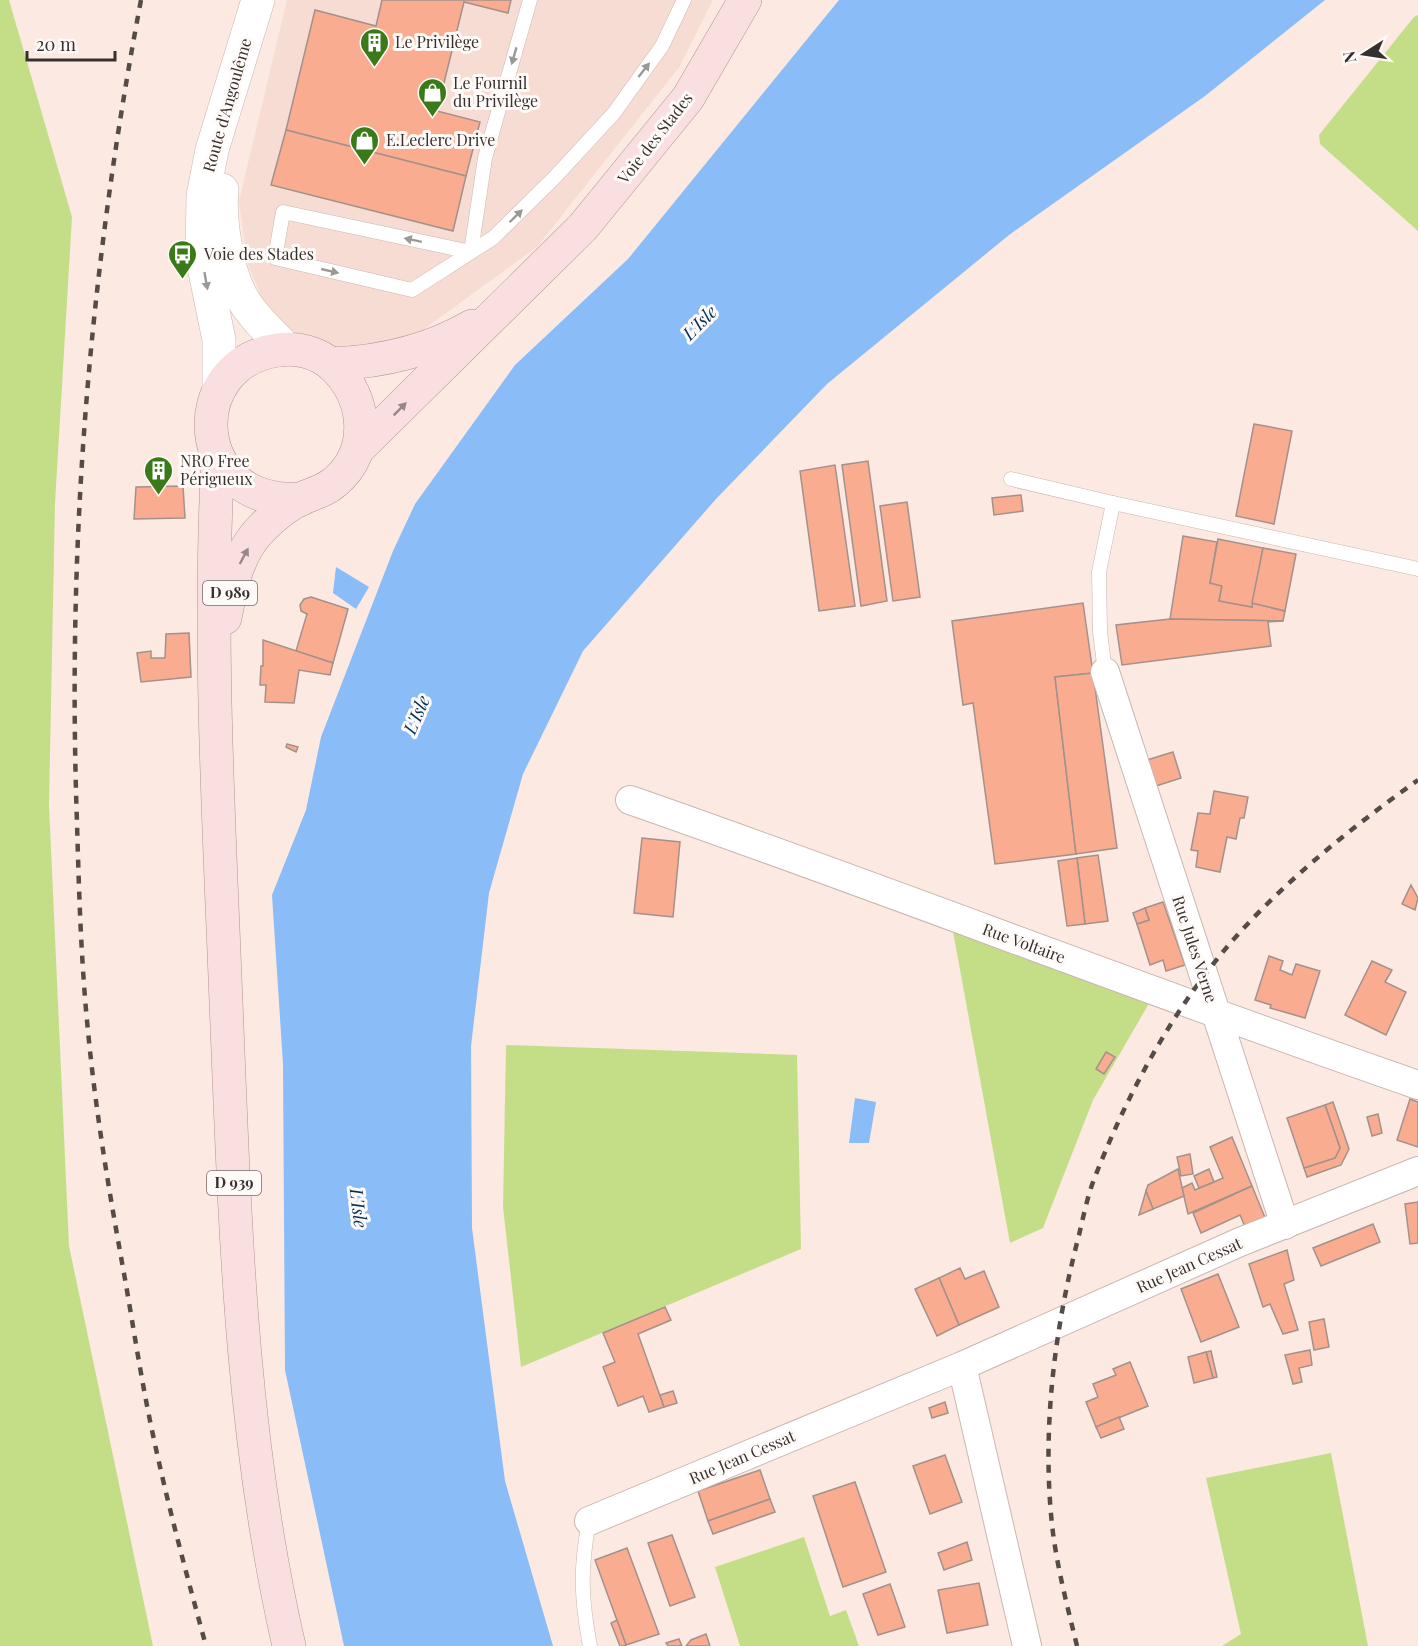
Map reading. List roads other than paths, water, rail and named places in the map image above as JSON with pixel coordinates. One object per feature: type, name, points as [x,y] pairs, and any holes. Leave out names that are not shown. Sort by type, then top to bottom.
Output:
[{"type":"main road","name":"Route d'Angoulême","points":[[219,390],[219,340],[202,256],[203,196],[212,150],[258,0]]},
{"type":"main road","name":"Route d'Angoulême","points":[[270,0],[226,152],[222,214],[229,258],[240,294],[259,321],[286,349]]},
{"type":"main road","name":"Voie des Stades","points":[[358,449],[583,227],[688,98],[745,0]]},
{"type":"main road","name":"Voie des Stades","points":[[332,364],[372,362],[398,356],[462,331],[494,313]]},
{"type":"main road","points":[[286,349],[310,353],[332,364],[348,381],[358,403],[362,426],[358,449],[349,467],[336,481],[320,492],[302,499],[282,500],[253,492],[229,474],[218,457],[211,435],[212,412],[219,390],[231,373],[246,360],[266,351],[286,349]]},
{"type":"main road","name":"D 939","points":[[218,457],[212,575],[215,716],[240,1316],[260,1498],[289,1646]]},
{"type":"main road","name":"D 989","points":[[215,716],[225,619],[239,562],[262,528],[302,499]]},
{"type":"street","name":"Rue Jules Verne","points":[[1106,672],[1285,1225]]},
{"type":"street","name":"Rue Voltaire","points":[[630,800],[817,866],[1216,1015],[1418,1085]]},
{"type":"street","name":"Rue Jean Cessat","points":[[589,1521],[962,1366],[1240,1242],[1418,1171]]},
{"type":"street","points":[[962,1366],[1027,1646]]},
{"type":"lane","points":[[471,252],[485,158],[530,0]]},
{"type":"lane","points":[[471,252],[283,212],[275,258],[412,290],[493,238],[555,177],[614,113],[662,46],[684,0]]},
{"type":"lane","points":[[1011,479],[1418,569]]},
{"type":"lane","points":[[1106,672],[1100,632],[1099,572],[1113,503]]},
{"type":"lane","points":[[589,1521],[581,1562],[582,1606],[590,1646]]},
{"type":"water","name":"L'Isle","points":[[839,0],[1325,0],[1205,96],[1009,235],[827,384],[716,499],[583,651],[523,774],[489,893],[471,1046],[472,1228],[505,1481],[553,1646],[344,1646],[285,1370],[283,1064],[272,895],[306,810],[321,737],[393,551],[415,504],[515,365],[628,259]]},
{"type":"water","points":[[336,567],[369,587],[356,609],[333,593]]},
{"type":"water","points":[[855,1098],[876,1102],[869,1143],[849,1143]]},
{"type":"railway","points":[[141,0],[123,103],[95,307],[79,512],[75,615],[75,719],[80,901],[91,1062],[114,1217],[153,1435],[171,1515],[206,1646]]},
{"type":"railway","points":[[1077,1646],[1060,1576],[1053,1533],[1048,1458],[1049,1421],[1063,1308],[1093,1182],[1120,1118],[1152,1055],[1190,995],[1211,967],[1254,917],[1298,875],[1345,835],[1418,780]]},
{"type":"place","name":"Le Privilège","points":[[374,68]]},
{"type":"place","name":"Le Fournil du Privilège","points":[[432,118]]},
{"type":"place","name":"E.Leclerc Drive","points":[[365,166]]},
{"type":"place","name":"Voie des Stades","points":[[183,280]]},
{"type":"place","name":"NRO Free Périgueux","points":[[159,496]]}]
